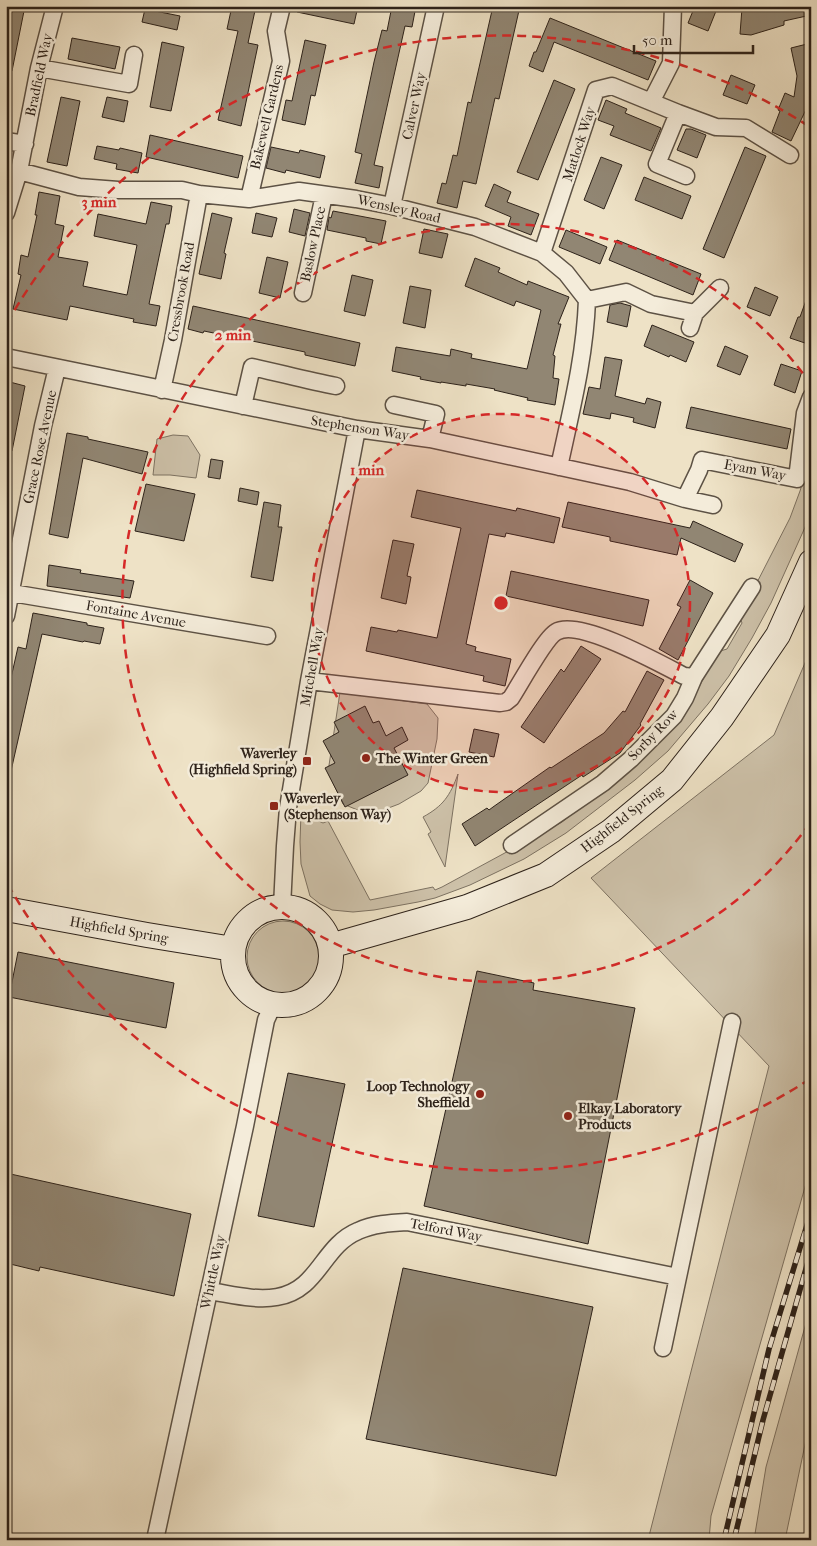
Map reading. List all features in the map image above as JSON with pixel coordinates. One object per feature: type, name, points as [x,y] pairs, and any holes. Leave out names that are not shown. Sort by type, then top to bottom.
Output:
[{"type":"main road","name":"Highfield Spring","points":[[330,946],[467,907],[546,875],[611,831],[672,780],[722,717],[778,635],[811,562]]},
{"type":"main road","points":[[282,907],[298,909],[311,916],[322,927],[330,946],[331,959],[329,972],[321,987],[309,998],[294,1005],[285,1006],[261,1002],[246,992],[236,977],[232,962],[235,938],[240,929],[252,917],[266,909],[282,907]]},
{"type":"main road","name":"Highfield Spring","points":[[6,909],[233,949]]},
{"type":"street","name":"Bradfield Way","points":[[6,213],[19,171],[55,6]]},
{"type":"street","name":"Bakewell Gardens","points":[[249,199],[281,61],[276,31],[282,6]]},
{"type":"street","name":"Calver Way","points":[[392,206],[436,6]]},
{"type":"street","points":[[651,102],[671,63],[673,6]]},
{"type":"street","points":[[40,68],[129,84],[134,55]]},
{"type":"street","name":"Matlock Way","points":[[542,253],[596,90],[612,86],[716,127],[746,128],[790,155]]},
{"type":"street","points":[[678,113],[657,164],[686,176]]},
{"type":"street","points":[[6,141],[25,144]]},
{"type":"street","name":"Wensley Road","points":[[19,171],[79,187],[118,190],[182,190],[199,194],[249,199],[300,191],[392,206],[475,226],[542,253],[566,274],[587,300]]},
{"type":"street","name":"Cressbrook Road","points":[[162,390],[173,340],[199,194]]},
{"type":"street","name":"Baslow Place","points":[[302,293],[324,195]]},
{"type":"street","points":[[558,467],[586,333],[587,300],[626,292],[692,320],[720,288]]},
{"type":"street","name":"Stephenson Way","points":[[6,357],[357,429],[430,439],[630,482],[684,499],[713,505]]},
{"type":"street","points":[[243,406],[252,367],[336,386]]},
{"type":"street","name":"Grace Rose Avenue","points":[[6,616],[9,592],[43,426],[57,368]]},
{"type":"street","name":"Eyam Way","points":[[684,499],[702,460],[797,479],[805,413],[811,396]]},
{"type":"street","points":[[394,405],[436,414],[430,439]]},
{"type":"street","name":"Mitchell Way","points":[[282,907],[288,808],[309,682],[357,429]]},
{"type":"street","name":"Sorby Row","points":[[512,845],[603,783],[631,759],[674,716],[685,698],[694,677],[752,588]]},
{"type":"street","name":"Fontaine Avenue","points":[[9,592],[266,636]]},
{"type":"street","points":[[309,682],[486,702],[506,702],[511,698],[547,641],[556,632],[565,629],[580,630],[620,644],[684,676],[694,677]]},
{"type":"street","name":"Whittle Way","points":[[155,1540],[245,1126],[266,1020],[272,1005]]},
{"type":"street","points":[[663,1348],[732,1022]]},
{"type":"street","name":"Telford Way","points":[[208,1291],[255,1298],[277,1297],[297,1290],[312,1278],[321,1264],[338,1245],[357,1231],[381,1224],[407,1222],[678,1277]]},
{"type":"shaded area","points":[[173,435],[188,436],[200,455],[196,478],[153,475],[157,439]]},
{"type":"shaded area","points":[[811,455],[811,514],[771,603],[729,676],[668,751],[635,780],[566,833],[524,859],[470,885],[418,902],[353,912],[332,910],[310,896],[301,864],[301,813],[323,823],[328,821],[370,900],[433,887],[435,890],[442,887],[562,822],[624,773],[683,718],[717,652],[727,649],[742,623],[739,615],[790,518]]},
{"type":"shaded area","points":[[811,649],[811,1166],[711,1516],[709,1540],[648,1540],[769,1066],[591,878],[774,735]]},
{"type":"shaded area","points":[[340,692],[427,704],[438,718],[437,739],[428,783],[421,791],[399,804],[370,815],[343,804],[328,772]]},
{"type":"shaded area","points":[[458,774],[445,867],[428,834],[431,832],[423,817],[436,809],[445,800]]},
{"type":"shaded area","points":[[290,921],[309,931],[317,943],[319,957],[317,971],[309,983],[297,991],[276,993],[257,983],[249,971],[247,950],[257,931],[269,923]]},
{"type":"shaded area","points":[[811,1305],[811,1416],[785,1540],[754,1540],[766,1467]]},
{"type":"building","points":[[6,6],[25,6],[12,71],[6,71]]},
{"type":"building","points":[[232,6],[256,6],[248,43],[258,45],[241,126],[218,120],[238,31],[227,29]]},
{"type":"building","points":[[298,6],[358,6],[354,24],[297,12]]},
{"type":"building","points":[[392,6],[416,6],[412,27],[405,26],[374,165],[383,167],[379,188],[355,183],[362,154],[355,152],[382,30],[387,31]]},
{"type":"building","points":[[493,6],[520,6],[499,99],[495,98],[476,184],[463,181],[457,208],[437,203],[442,183],[446,184],[453,155],[457,156],[468,102],[471,103]]},
{"type":"building","points":[[695,6],[718,6],[708,31],[688,23]]},
{"type":"building","points":[[767,6],[811,6],[811,15],[784,21],[784,25],[751,35],[740,34],[742,8],[758,9]]},
{"type":"building","points":[[145,9],[180,16],[177,30],[142,22]]},
{"type":"building","points":[[550,18],[656,61],[648,80],[554,42],[543,72],[529,66]]},
{"type":"building","points":[[72,38],[120,47],[115,69],[68,59]]},
{"type":"building","points":[[305,40],[326,45],[315,96],[311,95],[305,125],[282,120],[286,100],[292,101]]},
{"type":"building","points":[[162,42],[184,47],[171,111],[150,107]]},
{"type":"building","points":[[811,43],[811,99],[791,141],[772,132],[785,93],[794,97],[797,76],[791,48]]},
{"type":"building","points":[[731,75],[755,85],[747,104],[723,95]]},
{"type":"building","points":[[554,80],[575,89],[538,180],[517,172]]},
{"type":"building","points":[[61,97],[80,101],[67,166],[47,162]]},
{"type":"building","points":[[107,97],[128,101],[124,122],[102,117]]},
{"type":"building","points":[[606,100],[627,109],[625,113],[661,128],[651,151],[610,135],[614,126],[598,120]]},
{"type":"building","points":[[686,129],[706,135],[697,158],[677,150]]},
{"type":"building","points":[[150,135],[243,156],[238,178],[146,157]]},
{"type":"building","points":[[97,146],[119,150],[120,148],[142,153],[138,173],[116,169],[117,164],[94,159]]},
{"type":"building","points":[[271,147],[299,153],[300,150],[325,156],[320,178],[286,170],[285,173],[266,168]]},
{"type":"building","points":[[745,147],[766,156],[724,258],[703,249]]},
{"type":"building","points":[[601,157],[622,165],[604,209],[584,200]]},
{"type":"building","points":[[644,177],[691,196],[682,219],[635,200]]},
{"type":"building","points":[[494,184],[511,192],[507,202],[539,214],[531,235],[508,226],[511,217],[485,206]]},
{"type":"building","points":[[39,192],[60,196],[55,224],[64,226],[58,257],[88,262],[83,286],[127,295],[137,245],[94,236],[98,214],[146,224],[151,202],[172,206],[169,224],[166,224],[149,304],[160,306],[156,326],[133,322],[134,319],[70,306],[67,320],[13,309],[21,275],[18,274],[21,255],[28,257],[37,215],[35,215]]},
{"type":"building","points":[[294,209],[310,213],[305,236],[289,232]]},
{"type":"building","points":[[333,211],[386,221],[381,244],[366,241],[366,238],[327,230],[329,217],[331,218]]},
{"type":"building","points":[[212,213],[232,218],[224,253],[226,254],[221,279],[199,274]]},
{"type":"building","points":[[256,213],[277,218],[272,237],[252,233]]},
{"type":"building","points":[[424,229],[448,234],[442,258],[419,253]]},
{"type":"building","points":[[566,230],[607,247],[600,264],[559,247]]},
{"type":"building","points":[[617,240],[701,274],[693,295],[609,260]]},
{"type":"building","points":[[267,257],[288,262],[280,298],[259,293]]},
{"type":"building","points":[[475,258],[500,268],[498,272],[527,285],[528,281],[569,297],[558,324],[561,324],[553,355],[555,356],[553,378],[559,379],[555,405],[527,400],[528,398],[495,389],[466,384],[466,386],[441,383],[392,371],[396,347],[450,356],[451,349],[472,354],[471,358],[527,369],[541,310],[516,301],[514,306],[465,286]]},
{"type":"building","points":[[352,275],[373,280],[365,316],[344,311]]},
{"type":"building","points":[[410,286],[431,290],[425,328],[403,323]]},
{"type":"building","points":[[755,287],[778,297],[770,316],[747,307]]},
{"type":"building","points":[[809,292],[811,292],[811,345],[790,338]]},
{"type":"building","points":[[620,303],[631,306],[627,327],[607,322],[610,305]]},
{"type":"building","points":[[193,306],[360,343],[355,366],[305,355],[305,352],[188,329]]},
{"type":"building","points":[[652,325],[694,342],[686,362],[644,346]]},
{"type":"building","points":[[725,346],[748,356],[740,375],[717,366]]},
{"type":"building","points":[[605,357],[622,360],[615,396],[645,404],[647,398],[661,402],[655,428],[633,422],[634,418],[611,413],[610,419],[583,414],[589,387],[600,389]]},
{"type":"building","points":[[781,364],[802,371],[795,393],[774,385]]},
{"type":"building","points":[[6,381],[25,386],[12,451],[6,450]]},
{"type":"building","points":[[691,407],[791,429],[787,449],[686,428]]},
{"type":"building","points":[[67,433],[148,452],[142,474],[83,458],[68,538],[49,534]]},
{"type":"building","points":[[211,459],[223,461],[220,479],[208,477]]},
{"type":"building","points":[[146,484],[195,494],[184,541],[135,531]]},
{"type":"building","points":[[240,488],[259,492],[257,505],[238,501]]},
{"type":"building","points":[[417,490],[516,511],[517,508],[560,518],[554,543],[506,533],[505,537],[489,534],[466,644],[476,647],[475,651],[511,659],[505,686],[483,681],[484,676],[366,651],[371,627],[437,638],[461,528],[411,517]]},
{"type":"building","points":[[264,502],[281,505],[278,527],[282,527],[273,581],[251,577]]},
{"type":"building","points":[[568,502],[690,528],[693,521],[743,544],[735,562],[681,538],[677,555],[610,541],[610,537],[562,527]]},
{"type":"building","points":[[393,540],[414,544],[407,576],[411,577],[406,604],[381,598]]},
{"type":"building","points":[[49,565],[81,570],[80,573],[134,581],[130,598],[47,586]]},
{"type":"building","points":[[511,571],[649,600],[643,626],[506,596]]},
{"type":"building","points":[[690,580],[713,593],[678,660],[659,649],[681,607],[677,605]]},
{"type":"building","points":[[33,613],[104,628],[100,644],[42,634],[11,771],[6,770],[6,700],[18,647],[26,649]]},
{"type":"building","points":[[581,646],[601,659],[544,743],[521,727],[561,669],[564,672]]},
{"type":"building","points":[[647,671],[664,680],[641,725],[620,753],[583,777],[582,775],[475,846],[462,824],[487,808],[489,810],[550,767],[604,733],[623,711],[625,712]]},
{"type":"building","name":"The Winter Green","points":[[365,706],[373,723],[379,721],[386,736],[402,727],[408,740],[394,748],[408,775],[345,807],[325,768],[335,763],[323,741],[339,732],[334,722]]},
{"type":"building","points":[[474,729],[499,734],[494,757],[469,752]]},
{"type":"building","points":[[18,952],[174,983],[166,1028],[9,997]]},
{"type":"building","points":[[477,971],[534,983],[533,990],[635,1008],[588,1244],[424,1206]]},
{"type":"building","points":[[288,1073],[345,1084],[314,1227],[258,1216]]},
{"type":"building","points":[[6,1173],[191,1214],[174,1296],[40,1267],[39,1271],[6,1263]]},
{"type":"building","points":[[403,1268],[593,1307],[556,1476],[366,1439]]},
{"type":"railway","points":[[724,1540],[769,1349],[811,1212]]},
{"type":"railway","points":[[734,1540],[763,1420],[811,1251]]},
{"type":"place","name":"The Winter Green","points":[[366,758]]},
{"type":"place","name":"Waverley (Highfield Spring)","points":[[307,761]]},
{"type":"place","name":"Waverley (Stephenson Way)","points":[[274,806]]},
{"type":"place","name":"Loop Technology Sheffield","points":[[480,1094]]},
{"type":"place","name":"Elkay Laboratory Products","points":[[568,1116]]}]
